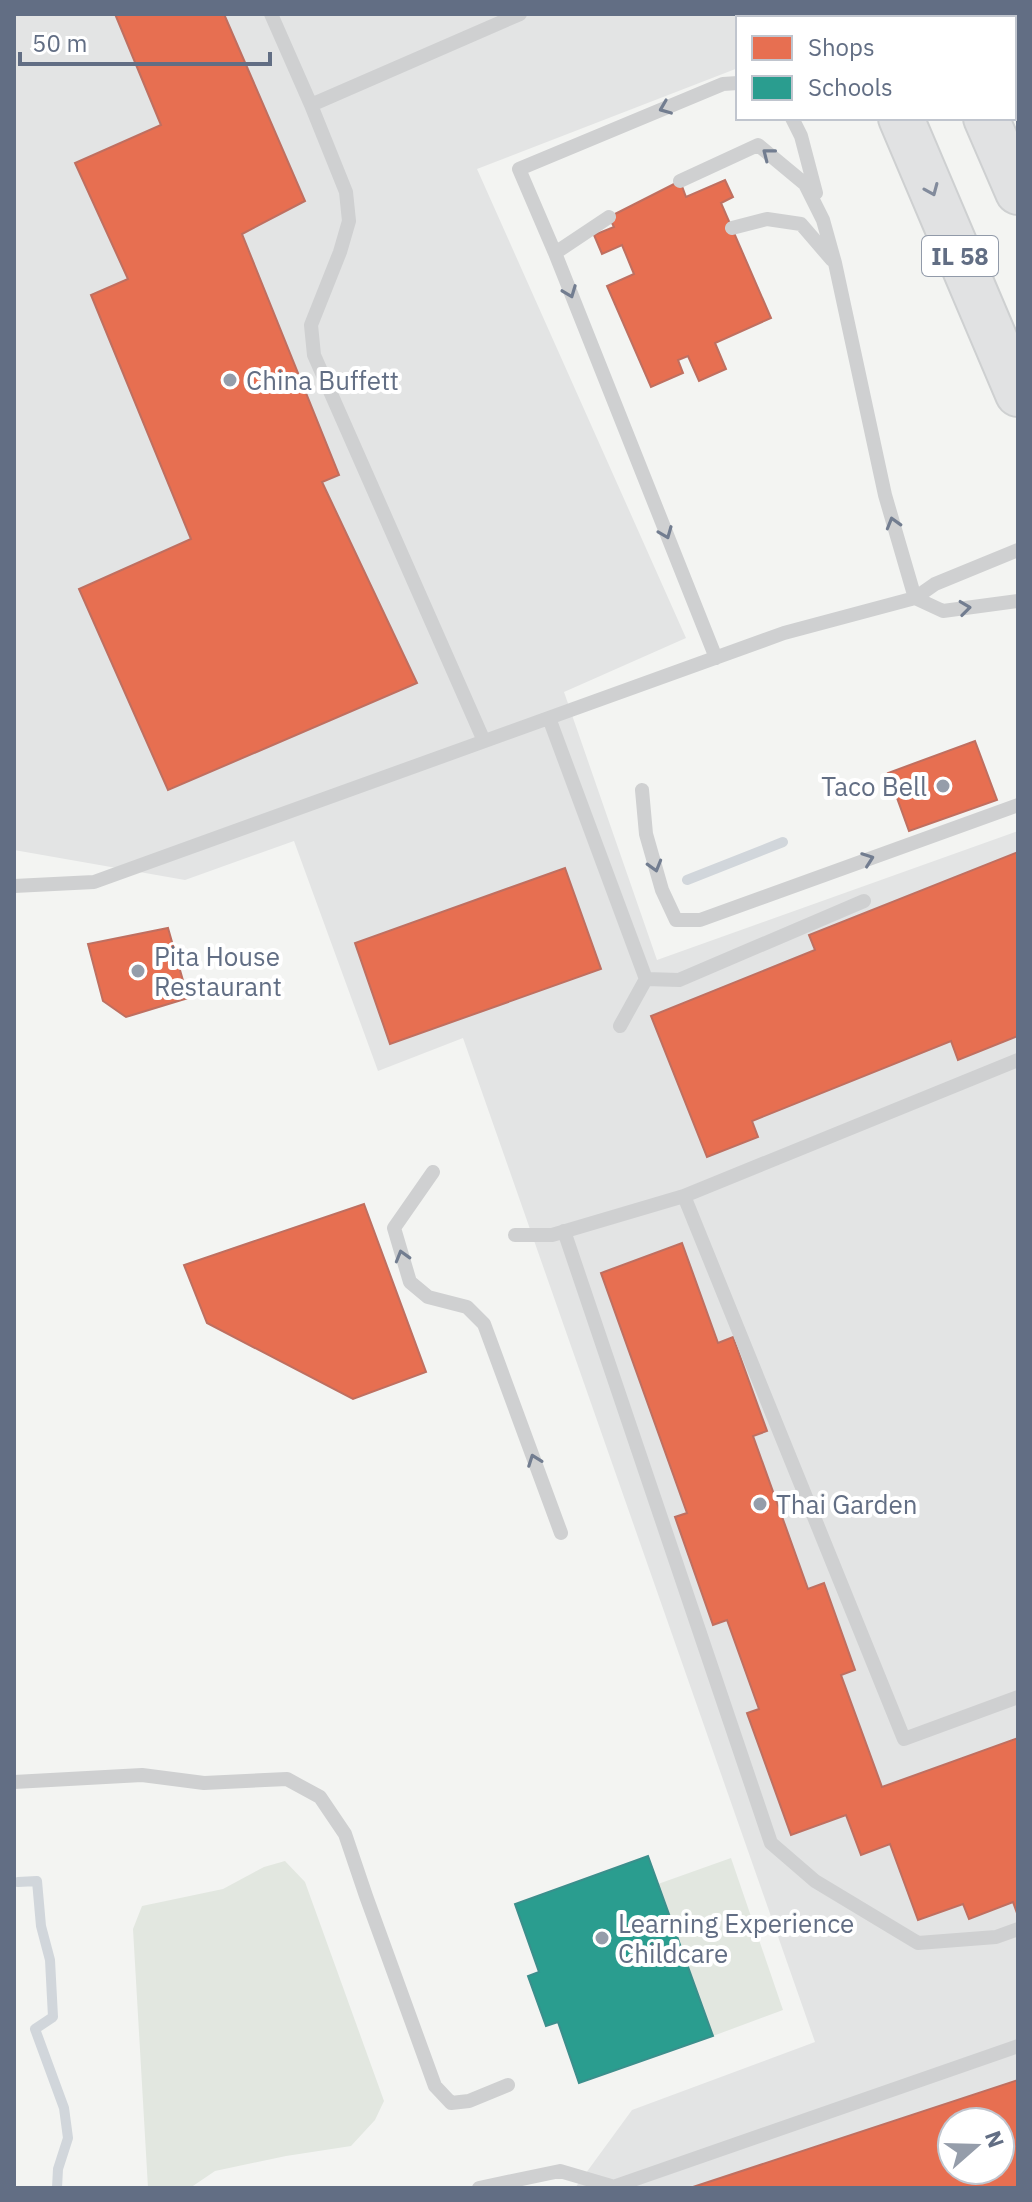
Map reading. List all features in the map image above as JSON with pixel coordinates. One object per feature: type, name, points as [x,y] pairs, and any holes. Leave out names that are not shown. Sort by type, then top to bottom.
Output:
[{"type":"main road","name":"IL 58","points":[[902,120],[1018,394]]},
{"type":"main road","points":[[987,120],[1018,192]]},
{"type":"lane","points":[[271,14],[346,192],[349,221],[311,325],[314,355],[484,741]]},
{"type":"lane","points":[[311,105],[520,14]]},
{"type":"lane","points":[[716,658],[519,169],[723,84],[736,83]]},
{"type":"lane","points":[[793,120],[801,136],[835,263],[885,495],[915,598],[943,611],[1018,601]]},
{"type":"lane","points":[[680,181],[758,145],[805,184],[823,220]]},
{"type":"lane","points":[[555,253],[609,217]]},
{"type":"lane","points":[[732,228],[767,219],[801,224],[835,263]]},
{"type":"lane","points":[[14,886],[94,882],[784,633],[915,598],[935,584],[1018,550]]},
{"type":"lane","points":[[549,718],[646,979],[620,1026]]},
{"type":"lane","points":[[642,790],[646,834],[662,890],[676,920],[700,920],[1018,805]]},
{"type":"lane","points":[[646,979],[679,980],[864,901]]},
{"type":"lane","points":[[515,1235],[552,1235],[684,1196],[1018,1060]]},
{"type":"lane","points":[[433,1172],[394,1228],[410,1282],[428,1297],[467,1307],[484,1324],[561,1533]]},
{"type":"lane","points":[[684,1196],[904,1739],[1018,1697]]},
{"type":"lane","points":[[564,1231],[771,1843],[815,1881],[918,1943],[996,1937],[1018,1929]]},
{"type":"lane","points":[[14,1782],[142,1775],[204,1783],[287,1779],[320,1797],[345,1834],[435,2086],[451,2103],[469,2101],[508,2085]]},
{"type":"lane","points":[[479,2188],[560,2171],[610,2187],[1018,2046]]},
{"type":"shaded area","points":[[14,14],[793,14],[736,16],[736,69],[477,169],[686,638],[564,692],[657,960],[1018,831],[1018,2188],[575,2188],[632,2110],[815,2042],[463,1038],[378,1071],[294,841],[185,880],[14,850]]},
{"type":"shaded area","points":[[731,1858],[783,2010],[713,2036],[658,1884]]},
{"type":"shaded area","points":[[285,1861],[305,1882],[384,2101],[375,2120],[351,2146],[215,2171],[190,2188],[148,2188],[133,1929],[142,1906],[223,1889],[264,1867]]},
{"type":"building: Shops","points":[[115,14],[224,14],[305,201],[242,234],[339,475],[322,482],[417,683],[168,790],[79,589],[191,539],[91,295],[128,279],[75,163],[161,125]]},
{"type":"building: Shops","points":[[725,180],[733,197],[721,203],[771,318],[715,343],[726,369],[699,381],[688,356],[678,360],[683,373],[651,387],[607,286],[634,274],[622,245],[602,254],[594,235],[614,227],[609,217],[680,181],[686,197]]},
{"type":"building: Shops","name":"Taco Bell","points":[[975,741],[997,800],[909,831],[888,773]]},
{"type":"building: Shops","points":[[1018,852],[1018,1036],[958,1060],[951,1041],[752,1121],[758,1137],[707,1157],[651,1016],[815,950],[809,935]]},
{"type":"building: Shops","points":[[565,868],[601,969],[390,1044],[355,943]]},
{"type":"building: Shops","name":"Pita House Restaurant","points":[[168,928],[188,998],[126,1017],[103,1001],[88,944]]},
{"type":"building: Shops","points":[[364,1204],[426,1372],[353,1399],[207,1323],[184,1265]]},
{"type":"building: Shops","points":[[682,1243],[718,1343],[733,1337],[767,1431],[753,1436],[808,1589],[824,1583],[855,1670],[841,1675],[882,1787],[1018,1738],[1018,1916],[1013,1902],[969,1919],[963,1904],[918,1920],[890,1844],[861,1855],[846,1815],[791,1835],[747,1713],[759,1709],[727,1620],[713,1625],[675,1517],[687,1513],[601,1273]]},
{"type":"building: Shops","points":[[1018,2080],[1018,2188],[690,2188],[936,2107],[936,2186],[1016,2186],[1016,2106],[939,2106]]},
{"type":"building: Schools","name":"Learning Experience Childcare","points":[[648,1856],[713,2036],[579,2083],[558,2022],[546,2026],[528,1976],[539,1972],[515,1904]]},
{"type":"waterway","points":[[687,880],[783,842]]},
{"type":"waterway","points":[[18,1882],[37,1881],[41,1926],[50,1960],[53,2017],[35,2029],[64,2108],[68,2138],[58,2169],[57,2188]]},
{"type":"place","name":"China Buffett","points":[[230,380]]},
{"type":"place","name":"Taco Bell","points":[[943,786]]},
{"type":"place","name":"Pita House Restaurant","points":[[138,971]]},
{"type":"place","name":"Thai Garden","points":[[760,1504]]},
{"type":"place","name":"Learning Experience Childcare","points":[[602,1938]]}]
